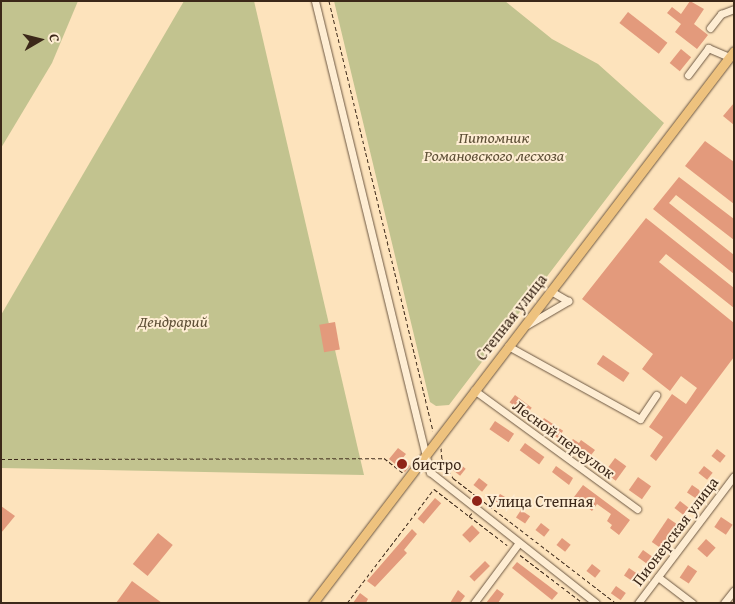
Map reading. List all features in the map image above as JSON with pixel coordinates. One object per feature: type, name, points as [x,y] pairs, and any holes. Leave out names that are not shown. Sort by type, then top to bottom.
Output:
[{"type":"main road","name":"Степная улица","points":[[313,603],[731,54]]},
{"type":"street","points":[[316,1],[430,472],[518,544],[596,603]]},
{"type":"street","points":[[710,28],[721,14],[734,9]]},
{"type":"street","points":[[688,76],[708,48],[731,54]]},
{"type":"street","points":[[522,328],[568,302],[551,291]]},
{"type":"street","points":[[508,346],[640,419],[656,394]]},
{"type":"street","name":"Лесной переулок","points":[[474,390],[637,509]]},
{"type":"street","name":"Пионерская улица","points":[[638,603],[734,476]]},
{"type":"street","points":[[474,603],[518,544]]},
{"type":"street","points":[[658,577],[692,603]]},
{"type":"street","points":[[724,603],[734,590]]},
{"type":"path","points":[[329,1],[432,429],[438,440],[445,467],[453,478],[616,603]]},
{"type":"path","points":[[1,459],[384,458],[409,478]]},
{"type":"path","points":[[346,603],[434,489],[470,516]]},
{"type":"green space","points":[[1,1],[78,1],[52,63],[1,148]]},
{"type":"green space","name":"Дендрарий","points":[[184,1],[254,1],[364,475],[1,468],[1,315]]},
{"type":"green space","name":"Питомник Романовского лесхоза","points":[[334,1],[505,1],[552,39],[598,64],[664,123],[449,405],[436,406],[430,402]]},
{"type":"building","points":[[690,1],[704,9],[694,24],[708,35],[697,49],[675,32],[681,24],[667,13],[672,7],[681,14]]},
{"type":"building","points":[[628,12],[667,43],[659,54],[619,23]]},
{"type":"building","points":[[681,49],[691,57],[680,71],[670,63]]},
{"type":"building","points":[[734,103],[734,125],[723,116]]},
{"type":"building","points":[[705,141],[734,162],[734,204],[685,166]]},
{"type":"building","points":[[679,177],[734,219],[734,240],[676,195],[669,203],[734,255],[734,274],[653,209]]},
{"type":"building","points":[[646,218],[734,288],[734,308],[666,254],[659,262],[734,323],[734,357],[656,461],[650,456],[663,437],[649,427],[672,394],[686,404],[697,388],[681,376],[670,391],[642,369],[653,354],[582,299]]},
{"type":"building","points":[[335,322],[340,350],[324,352],[319,325]]},
{"type":"building","points":[[603,355],[630,373],[623,382],[597,364]]},
{"type":"building","points":[[515,395],[532,408],[526,415],[510,402]]},
{"type":"building","points":[[544,418],[563,431],[558,438],[539,425]]},
{"type":"building","points":[[495,421],[514,434],[508,442],[489,429]]},
{"type":"building","points":[[573,439],[579,443],[581,440],[595,450],[588,459],[568,445]]},
{"type":"building","points":[[525,443],[544,457],[539,464],[520,450]]},
{"type":"building","name":"бистро","points":[[398,448],[406,454],[402,459],[410,466],[405,472],[389,459]]},
{"type":"building","points":[[717,449],[726,456],[720,463],[711,456]]},
{"type":"building","points":[[615,458],[626,466],[616,481],[604,473]]},
{"type":"building","points":[[457,462],[466,469],[460,476],[451,469]]},
{"type":"building","points":[[556,466],[573,478],[569,485],[552,472]]},
{"type":"building","points":[[704,466],[713,473],[707,480],[698,473]]},
{"type":"building","points":[[638,477],[651,486],[642,499],[629,490]]},
{"type":"building","points":[[479,478],[488,485],[482,492],[473,485]]},
{"type":"building","points":[[583,485],[630,520],[619,535],[610,528],[612,525],[607,521],[611,514],[597,504],[592,511],[574,497]]},
{"type":"building","points":[[692,485],[701,491],[696,499],[687,492]]},
{"type":"building","points":[[500,494],[510,500],[504,508],[495,501]]},
{"type":"building","points":[[435,498],[441,503],[424,524],[418,519]]},
{"type":"building","points":[[680,501],[689,508],[683,515],[674,508]]},
{"type":"building","points":[[1,506],[15,516],[1,533]]},
{"type":"building","points":[[521,510],[530,516],[525,524],[516,517]]},
{"type":"building","points":[[721,517],[733,525],[726,535],[714,527]]},
{"type":"building","points":[[668,518],[677,524],[661,548],[652,542]]},
{"type":"building","points":[[541,523],[550,530],[544,537],[535,530]]},
{"type":"building","points":[[472,525],[480,533],[470,543],[462,535]]},
{"type":"building","points":[[412,529],[417,534],[404,550],[407,553],[375,587],[367,581]]},
{"type":"building","points":[[158,533],[173,545],[148,576],[133,564]]},
{"type":"building","points":[[562,538],[571,545],[565,552],[556,545]]},
{"type":"building","points":[[706,539],[716,548],[707,557],[697,549]]},
{"type":"building","points":[[643,550],[653,557],[648,564],[638,557]]},
{"type":"building","points":[[485,561],[490,566],[474,582],[469,577]]},
{"type":"building","points":[[517,562],[558,593],[552,600],[512,568]]},
{"type":"building","points":[[592,564],[601,571],[595,578],[586,571]]},
{"type":"building","points":[[688,565],[697,571],[689,584],[680,577]]},
{"type":"building","points":[[629,568],[638,574],[633,582],[624,575]]},
{"type":"building","points":[[132,581],[162,603],[116,603]]},
{"type":"building","points":[[616,586],[626,593],[621,600],[611,593]]},
{"type":"building","points":[[497,589],[504,594],[498,603],[486,603]]},
{"type":"building","points":[[458,590],[465,596],[460,603],[450,603]]},
{"type":"building","points":[[360,593],[368,599],[366,603],[353,603]]},
{"type":"place","name":"бистро","points":[[402,464]]},
{"type":"place","name":"Улица Степная","points":[[477,501]]}]
